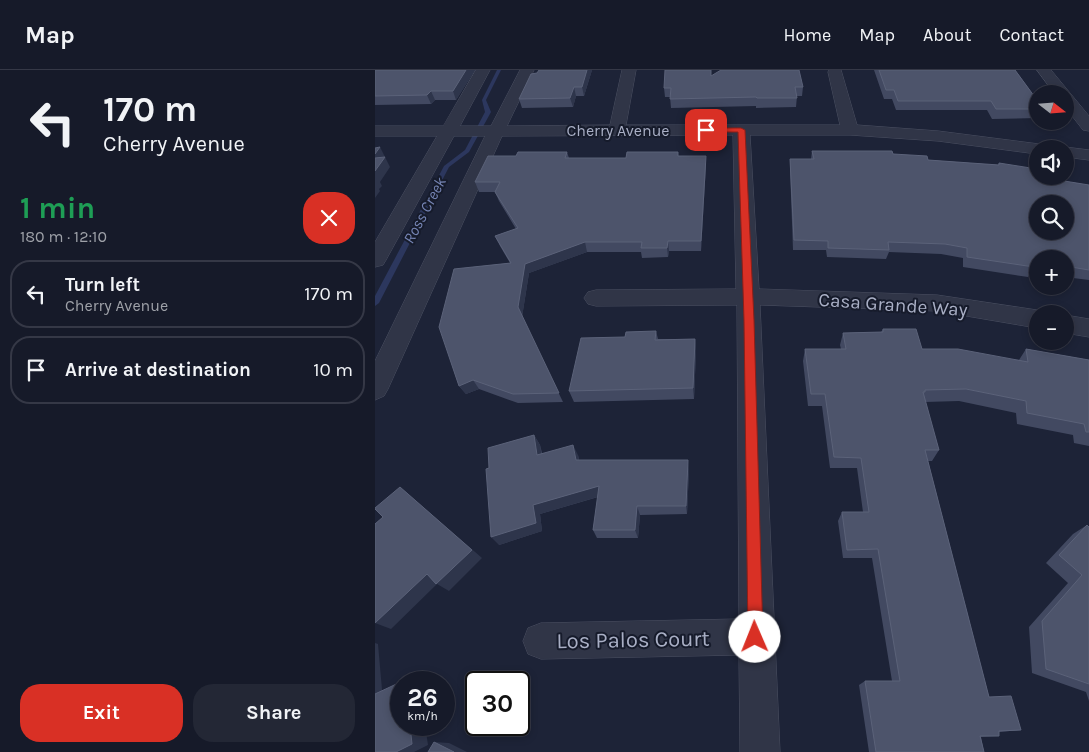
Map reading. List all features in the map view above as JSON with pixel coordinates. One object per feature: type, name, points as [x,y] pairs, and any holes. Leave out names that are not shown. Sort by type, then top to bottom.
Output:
[{"type":"street","points":[[375,260],[458,131],[483,70]]},
{"type":"street","points":[[375,389],[493,131],[527,70]]},
{"type":"street","points":[[617,130],[629,70]]},
{"type":"street","points":[[1044,71],[1056,85]]},
{"type":"street","points":[[835,72],[850,130]]},
{"type":"street","points":[[1074,108],[1089,126]]},
{"type":"street","points":[[741,130],[748,297],[759,752]]},
{"type":"street","name":"Cherry Avenue","points":[[375,131],[850,130],[938,136],[1029,148]]},
{"type":"street","points":[[1074,153],[1089,155]]},
{"type":"street","name":"Casa Grande Way","points":[[596,298],[748,297],[937,302],[1029,318]]},
{"type":"street","points":[[1074,326],[1089,328]]},
{"type":"street","name":"Los Palos Court","points":[[541,641],[755,637]]},
{"type":"building","points":[[375,70],[466,70],[453,91],[431,91],[427,95],[375,96]]},
{"type":"building","points":[[539,70],[587,70],[582,87],[574,87],[570,98],[519,99],[531,74],[537,73]]},
{"type":"building","points":[[665,70],[711,70],[711,76],[721,70],[799,70],[803,87],[795,87],[797,98],[670,99],[671,88],[664,88]]},
{"type":"building","points":[[879,70],[1015,70],[1029,89],[1029,109],[996,109],[991,101],[898,101],[894,90],[886,90]]},
{"type":"building","points":[[812,151],[892,151],[893,154],[927,156],[928,160],[999,165],[999,163],[1029,168],[1029,185],[1074,185],[1074,183],[1089,185],[1089,270],[1074,268],[1074,250],[1029,250],[1029,266],[967,257],[967,248],[945,244],[888,242],[889,250],[828,248],[828,241],[794,240],[790,159],[814,159]]},
{"type":"building","points":[[518,152],[567,152],[565,158],[626,158],[627,152],[678,152],[678,156],[706,156],[701,241],[668,241],[667,248],[641,248],[642,242],[585,242],[525,264],[518,307],[559,393],[513,394],[473,380],[459,386],[439,327],[454,269],[511,263],[495,236],[518,228],[495,192],[500,182],[475,182],[488,156],[516,156]]},
{"type":"building","points":[[385,157],[375,171],[375,158]]},
{"type":"building","points":[[883,329],[916,329],[922,349],[958,349],[1028,362],[1026,349],[1089,360],[1089,432],[1086,432],[1084,424],[1027,413],[1026,401],[966,389],[925,390],[923,392],[939,450],[925,450],[989,697],[1011,696],[1021,730],[999,731],[999,736],[980,736],[984,752],[876,752],[865,681],[900,681],[878,549],[847,550],[842,512],[869,512],[861,458],[834,457],[825,394],[811,394],[805,349],[846,349],[843,333],[883,332]]},
{"type":"building","points":[[656,331],[655,340],[695,339],[693,388],[569,391],[581,338],[625,337],[626,332]]},
{"type":"building","points":[[534,435],[537,455],[573,445],[576,460],[688,460],[686,506],[637,506],[635,530],[593,530],[599,486],[533,505],[536,523],[491,537],[486,469],[489,468],[488,448]]},
{"type":"building","points":[[400,487],[472,550],[436,584],[427,574],[375,623],[375,524],[383,517],[375,508]]},
{"type":"building","points":[[1087,525],[1089,527],[1089,684],[1046,669],[1042,621],[1082,575],[1059,555]]},
{"type":"building","points":[[390,687],[390,736],[411,736],[412,744],[396,752],[375,752],[375,694]]},
{"type":"building","points":[[434,742],[454,752],[428,752]]},
{"type":"waterway","name":"Ross Creek","points":[[375,303],[447,166],[467,151],[488,112],[484,100],[499,70]]},
{"type":"route","points":[[706,130],[741,130],[749,320],[755,637]]}]
